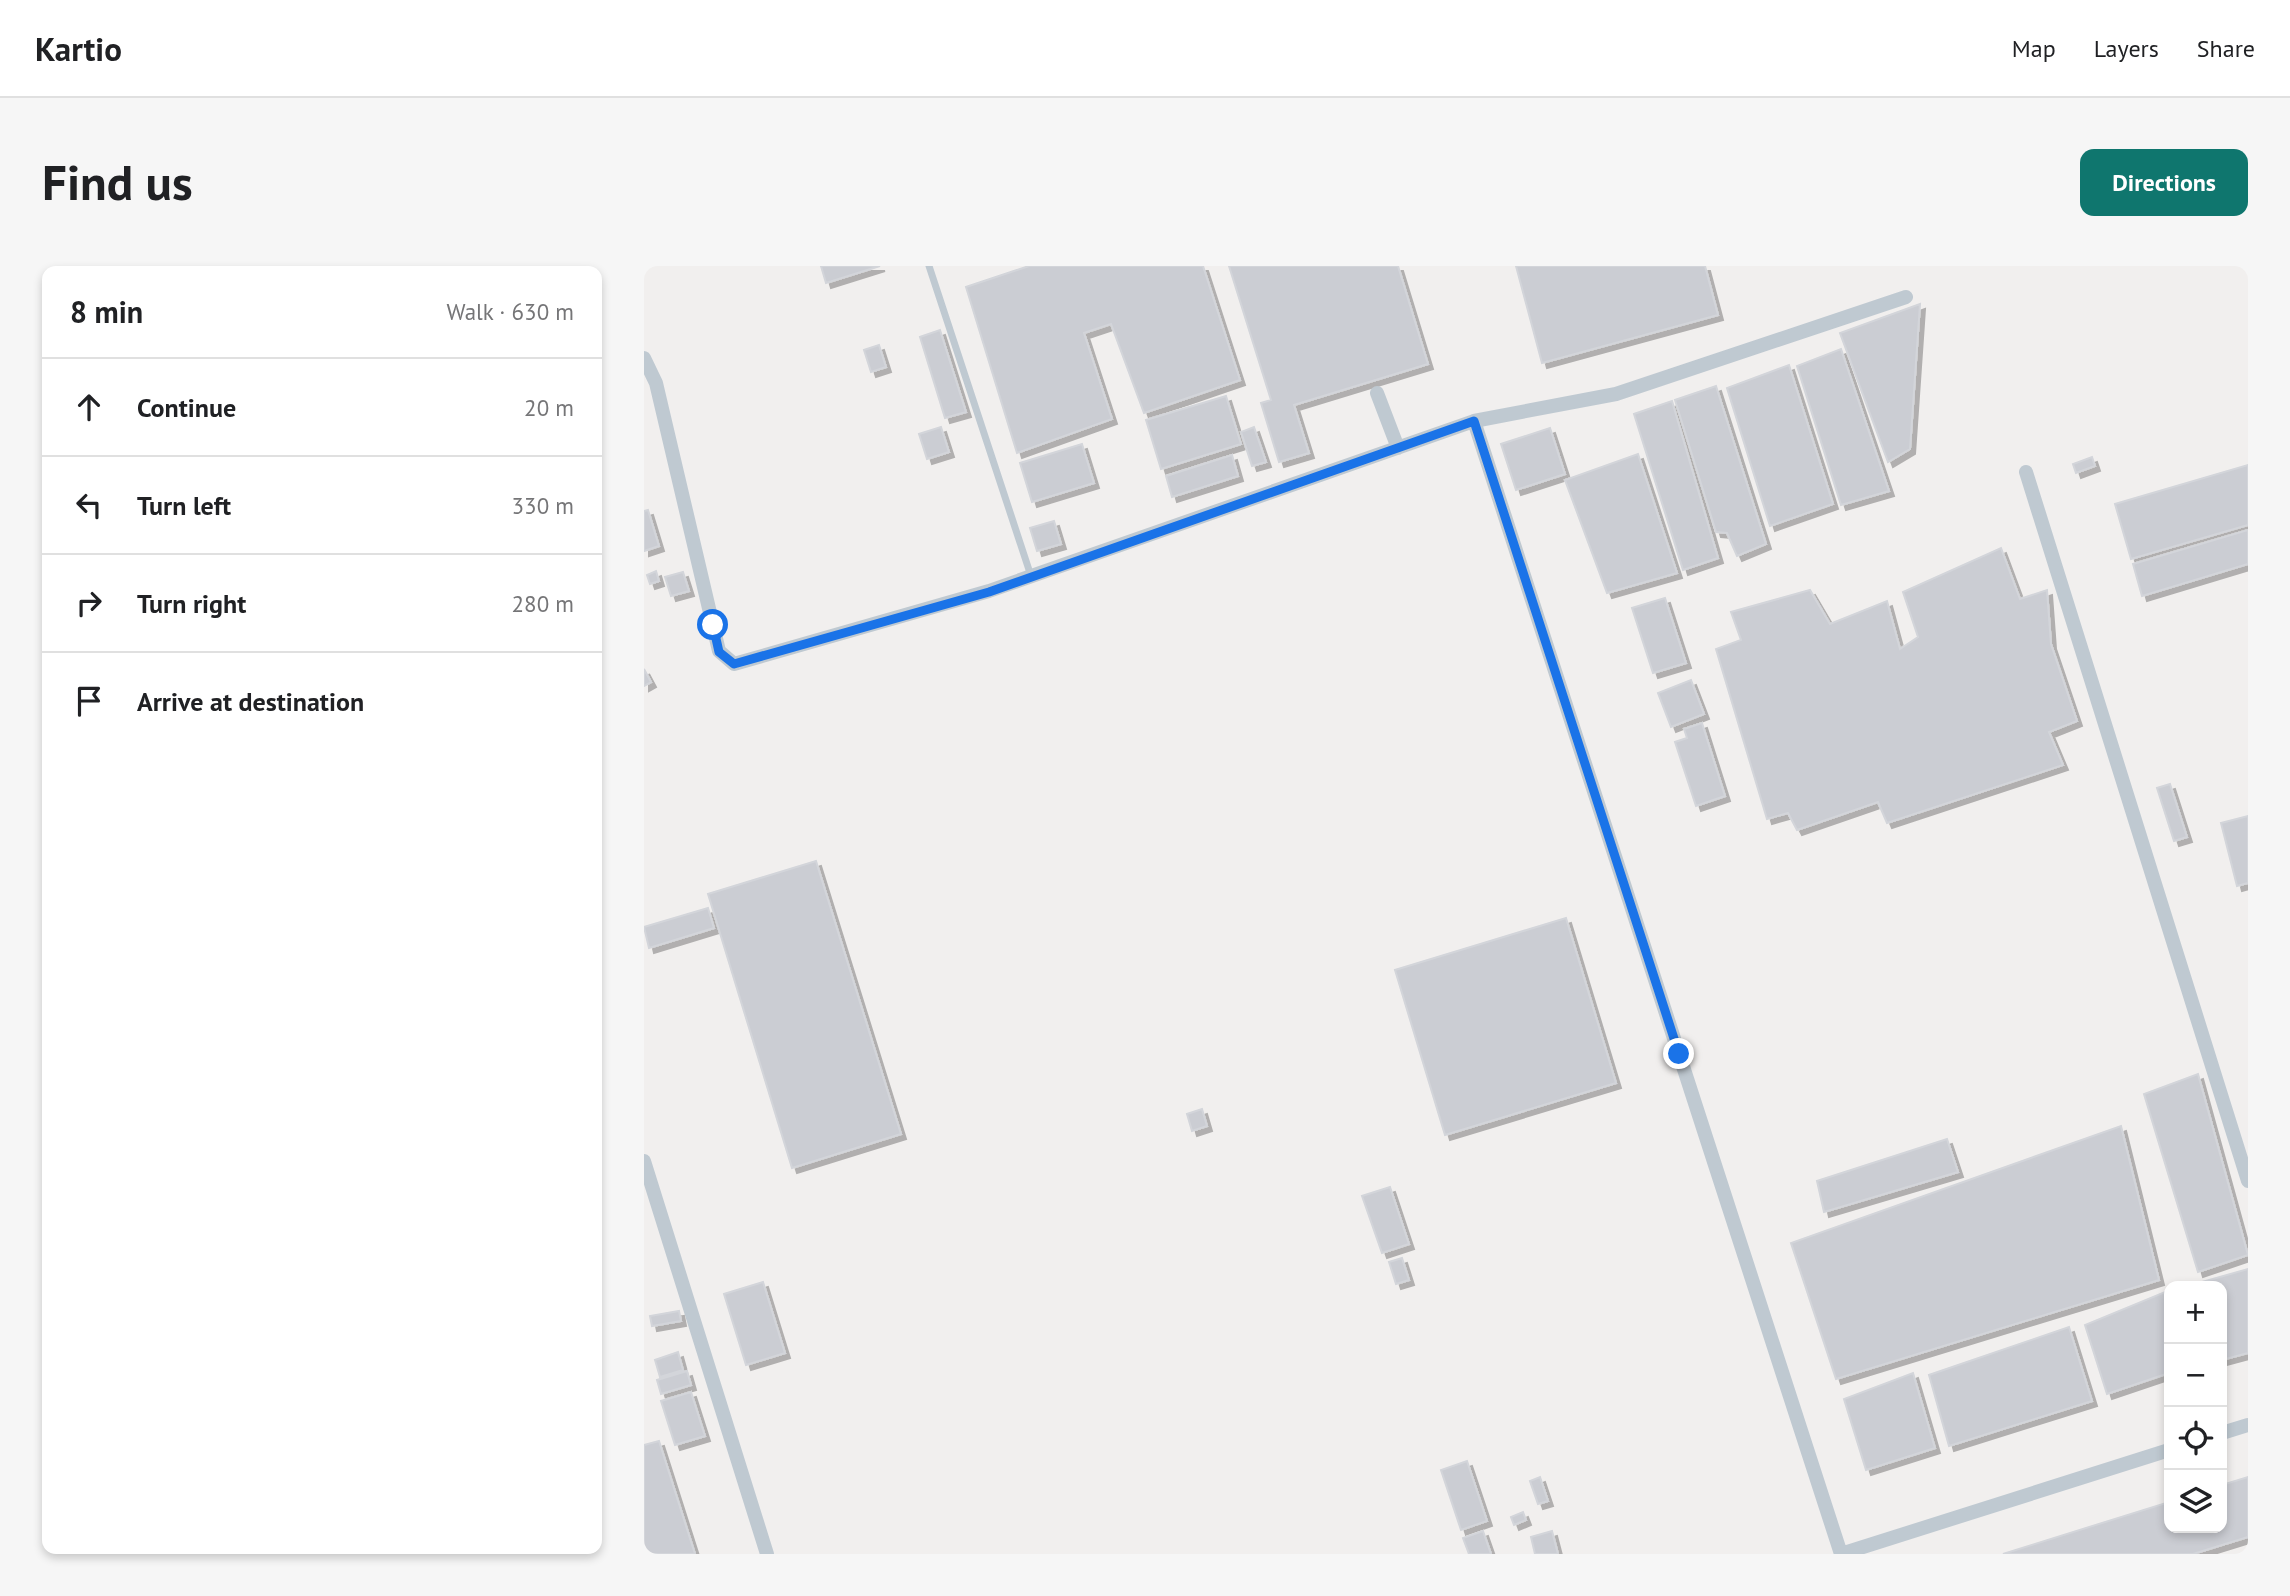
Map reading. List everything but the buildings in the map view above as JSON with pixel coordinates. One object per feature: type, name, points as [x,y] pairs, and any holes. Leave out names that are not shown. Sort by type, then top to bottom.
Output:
[{"type":"street","points":[[644,358],[656,383],[719,652],[734,664],[1031,577],[1474,421],[1616,394],[1906,297]]},
{"type":"street","points":[[1377,393],[1398,448]]},
{"type":"street","points":[[1474,421],[1841,1554],[2164,1452]]},
{"type":"street","points":[[2026,472],[2248,1181]]},
{"type":"street","points":[[644,1161],[767,1554]]},
{"type":"street","points":[[2227,1431],[2248,1424]]},
{"type":"lane","points":[[929,266],[1031,577]]},
{"type":"route","points":[[713,625],[719,652],[734,664],[989,592],[1474,421],[1679,1054]]}]
